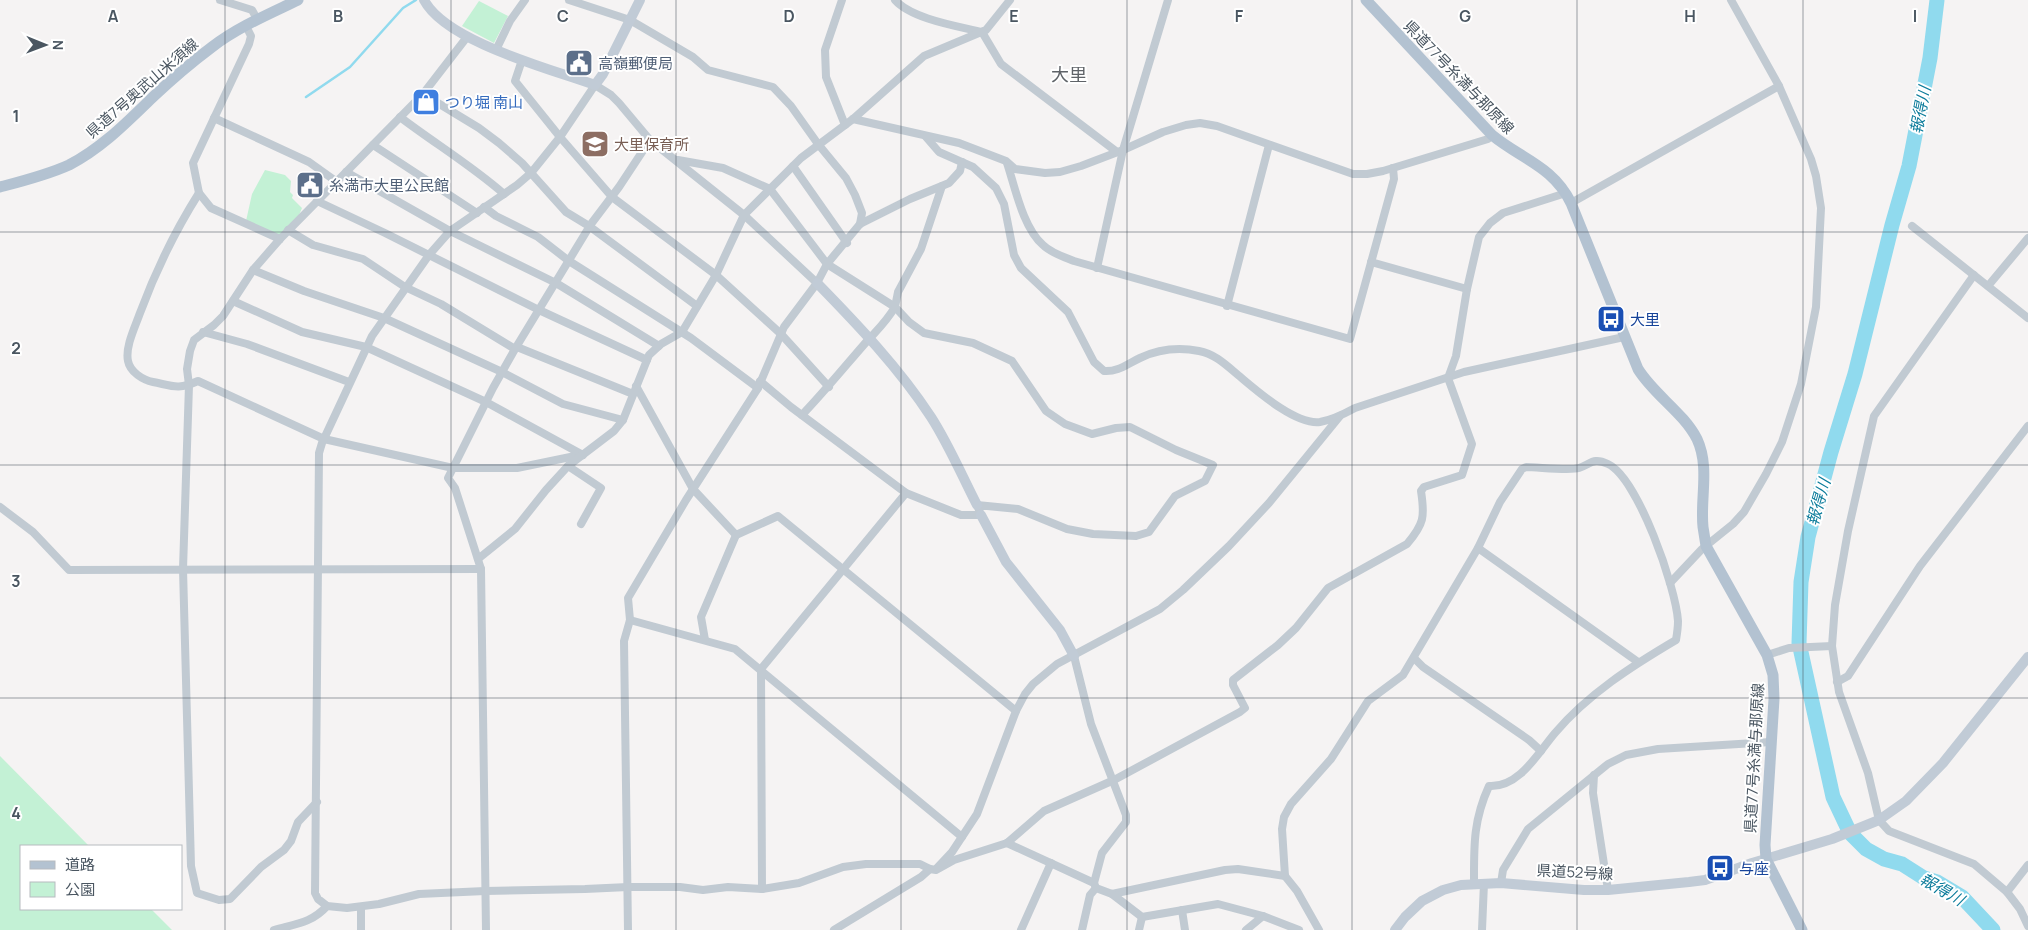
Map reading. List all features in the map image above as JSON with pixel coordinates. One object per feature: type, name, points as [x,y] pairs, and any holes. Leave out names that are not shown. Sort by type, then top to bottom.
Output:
[{"type":"main road","name":"県道7号奥武山米須線","points":[[0,187],[50,172],[68,165],[87,154],[120,130],[195,60],[214,45],[257,19],[298,0]]},
{"type":"main road","name":"県道77号糸満与那原線","points":[[1366,0],[1492,135],[1506,147],[1546,170],[1561,184],[1569,198],[1631,356],[1645,381],[1688,424],[1697,440],[1704,468],[1703,526],[1706,546],[1767,656],[1773,675],[1774,685],[1764,845],[1766,859],[1802,930]]},
{"type":"street","points":[[220,0],[252,10],[257,19]]},
{"type":"street","points":[[424,0],[434,13],[467,37],[522,60],[595,85],[611,96],[650,140],[744,215],[816,283],[869,339],[931,417],[1006,562],[1060,630],[1074,656],[1091,724],[1126,814],[1126,822],[1102,853],[1082,930]]},
{"type":"street","points":[[496,50],[510,21],[525,0]]},
{"type":"street","points":[[569,0],[630,20],[694,57],[708,70],[773,87],[792,106],[818,144],[846,178],[862,213],[860,224],[847,243],[827,264],[816,283],[784,327],[759,384],[693,488],[628,598],[630,620],[624,642],[628,930]]},
{"type":"street","points":[[640,0],[603,74],[560,137],[531,173],[517,185],[450,230],[405,287],[366,347],[324,439],[319,453],[315,893],[318,899],[327,906],[347,908],[361,907],[419,894],[628,886],[680,886],[703,890],[728,887],[762,889],[799,883],[844,867],[866,864],[920,864],[933,870]]},
{"type":"street","points":[[842,0],[826,50],[826,77],[845,125]]},
{"type":"street","points":[[894,0],[900,6],[939,22],[982,32],[1001,64],[1120,151]]},
{"type":"street","points":[[478,559],[515,529],[568,466],[614,431],[623,420],[649,355],[659,346],[682,332],[716,274],[744,215],[793,166],[818,144],[853,119],[924,56],[986,30],[1010,0]]},
{"type":"street","points":[[1097,268],[1120,151],[1168,0]]},
{"type":"street","points":[[1670,583],[1706,546],[1733,524],[1744,512],[1776,456],[1801,384],[1813,326],[1819,280],[1821,238],[1819,193],[1811,159],[1779,86],[1731,0]]},
{"type":"street","points":[[246,26],[251,36],[249,44],[193,163],[200,193],[211,208],[280,239]]},
{"type":"street","points":[[317,802],[298,822],[291,841],[284,850],[261,867],[230,899],[219,900],[197,893],[191,866],[184,569],[189,385],[187,369],[190,351],[194,340],[214,325],[233,301],[253,270],[280,239],[423,94],[467,37]]},
{"type":"street","points":[[522,60],[515,81],[612,197],[716,274],[781,334],[829,387]]},
{"type":"street","points":[[834,930],[933,870],[954,860],[1007,843],[1044,810],[1114,780],[1245,708],[1233,685],[1233,680],[1278,645],[1314,608],[1328,588],[1407,544],[1416,534],[1424,512],[1420,491],[1424,487],[1462,475],[1472,444],[1448,378],[1456,356],[1477,244],[1490,223],[1503,213],[1569,198],[1779,86]]},
{"type":"street","points":[[423,94],[479,128],[499,143],[531,173],[566,212],[590,226],[697,306]]},
{"type":"street","points":[[400,117],[442,149],[476,169],[504,194]]},
{"type":"street","points":[[214,118],[309,162],[336,182]]},
{"type":"street","points":[[853,119],[959,143],[1006,161],[1015,169],[1054,172],[1070,169],[1120,151],[1156,135],[1194,124],[1217,126],[1353,174],[1367,174],[1393,168],[1488,139],[1492,135]]},
{"type":"street","points":[[926,137],[939,152],[973,167],[986,177],[1001,195],[1014,255],[1021,268],[1068,312],[1086,350],[1100,369],[1104,371],[1118,370],[1161,350],[1198,351],[1218,359],[1252,387],[1297,418],[1310,422],[1320,422],[1340,416],[1355,408],[1464,372],[1624,337]]},
{"type":"street","points":[[486,930],[481,569],[455,488],[448,478],[486,402],[516,348],[590,226],[650,140]]},
{"type":"street","points":[[372,145],[476,213]]},
{"type":"street","points":[[1227,306],[1269,145]]},
{"type":"street","points":[[674,160],[723,168],[770,189],[827,264],[895,307],[924,333],[972,343],[1012,361],[1046,411],[1066,424],[1092,434],[1116,428],[1130,427],[1176,450],[1213,465],[1205,481],[1175,496],[1149,532],[1136,536],[1093,534],[1067,529],[1018,509],[977,505]]},
{"type":"street","points":[[1006,161],[1024,214],[1034,235],[1043,246],[1056,254],[1227,306],[1350,339],[1394,179],[1393,168]]},
{"type":"street","points":[[860,224],[910,199],[950,183],[960,171],[962,162]]},
{"type":"street","points":[[793,166],[847,243]]},
{"type":"street","points":[[346,172],[450,230],[556,283],[659,346]]},
{"type":"street","points":[[802,416],[885,323],[895,307],[898,292],[921,248],[942,186]]},
{"type":"street","points":[[200,193],[165,251],[134,328],[127,355],[128,364],[136,374],[146,380],[180,388],[198,382],[324,439],[453,468],[517,468],[583,455]]},
{"type":"street","points":[[317,201],[539,310],[647,360]]},
{"type":"street","points":[[484,207],[496,216],[538,237],[569,261],[682,332],[759,384],[906,493],[961,515],[981,516]]},
{"type":"street","points":[[1912,226],[2028,318]]},
{"type":"street","points":[[288,230],[313,245],[363,259],[405,287],[441,304],[516,348],[635,390],[693,488],[736,535]]},
{"type":"street","points":[[1988,286],[2028,238]]},
{"type":"street","points":[[1371,262],[1467,290]]},
{"type":"street","points":[[253,270],[304,291],[384,318],[502,372],[563,404],[623,420]]},
{"type":"street","points":[[1974,275],[1874,416],[1848,532],[1829,646],[1839,692],[1868,773],[1876,822],[1889,831],[1974,864],[2007,892],[2020,909],[2028,926]]},
{"type":"street","points":[[233,301],[302,332],[366,347],[486,402],[583,455]]},
{"type":"street","points":[[203,332],[247,344],[349,382]]},
{"type":"street","points":[[933,870],[952,852],[983,801],[1016,712],[1025,694],[1033,684],[1057,664],[1160,609],[1183,590],[1229,546],[1269,503],[1340,416]]},
{"type":"street","points":[[1837,682],[1848,676],[1920,566],[2028,426]]},
{"type":"street","points":[[1284,876],[1282,829],[1284,816],[1291,804],[1331,759],[1368,701],[1403,675],[1478,548],[1496,509],[1522,469],[1526,467],[1579,468],[1591,461],[1606,463],[1622,475],[1644,513],[1670,583],[1678,622],[1676,640],[1638,662],[1570,716],[1529,766],[1506,783],[1498,787],[1489,786],[1479,812],[1474,837],[1482,930]]},
{"type":"street","points":[[568,466],[601,488],[581,524]]},
{"type":"street","points":[[762,889],[761,669],[906,493]]},
{"type":"street","points":[[0,507],[33,532],[70,570],[481,569]]},
{"type":"street","points":[[705,640],[701,617],[736,535],[778,516],[1016,712]]},
{"type":"street","points":[[1478,548],[1638,662]]},
{"type":"street","points":[[630,620],[735,649],[962,837]]},
{"type":"street","points":[[1767,656],[1789,648],[1829,646]]},
{"type":"street","name":"県道52号線","points":[[1396,930],[1405,917],[1422,901],[1443,890],[1479,883],[1501,883],[1608,890],[1705,880],[1832,839],[1876,822],[1906,801],[1943,763],[2028,657]]},
{"type":"street","points":[[1414,658],[1423,667],[1529,740],[1541,751]]},
{"type":"street","points":[[1501,883],[1503,870],[1528,828],[1608,764],[1626,755],[1658,749],[1770,742]]},
{"type":"street","points":[[1594,775],[1593,793],[1608,890]]},
{"type":"street","points":[[1007,843],[1112,894],[1142,917],[1218,904],[1263,916],[1299,930]]},
{"type":"street","points":[[1021,930],[1051,863]]},
{"type":"street","points":[[2007,892],[2028,865]]},
{"type":"street","points":[[1112,894],[1225,870],[1238,869],[1284,876],[1297,890],[1319,930]]},
{"type":"street","points":[[274,930],[311,920],[318,916],[327,906]]},
{"type":"street","points":[[361,907],[361,930]]},
{"type":"street","points":[[1182,910],[1185,930]]},
{"type":"street","points":[[1246,930],[1263,916]]},
{"type":"street","points":[[1139,930],[1142,917]]},
{"type":"green space","points":[[479,1],[508,16],[494,43],[462,26]]},
{"type":"green space","points":[[265,170],[285,175],[291,181],[290,192],[293,195],[292,198],[302,208],[299,215],[278,236],[246,221],[252,194]]},
{"type":"green space","points":[[0,756],[88,845],[20,845],[20,910],[152,910],[172,930],[0,930]]},
{"type":"waterway","points":[[306,97],[350,67],[403,8],[416,0]]},
{"type":"waterway","name":"報得川","points":[[1937,0],[1930,58],[1909,166],[1892,225],[1855,374],[1808,537],[1801,582],[1799,643],[1833,797],[1850,833],[1866,849],[1884,859],[1902,864],[1924,878],[1937,882],[1962,897],[1993,930]]},
{"type":"place","name":"高嶺郵便局","points":[[579,63]]},
{"type":"place","name":"つり堀 南山","points":[[426,102]]},
{"type":"place","name":"大里保育所","points":[[595,144]]},
{"type":"place","name":"糸満市大里公民館","points":[[310,185]]},
{"type":"place","name":"大里","points":[[1611,319]]},
{"type":"place","name":"与座","points":[[1720,868]]},
{"type":"district","name":"大里","points":[[1069,74]]}]
